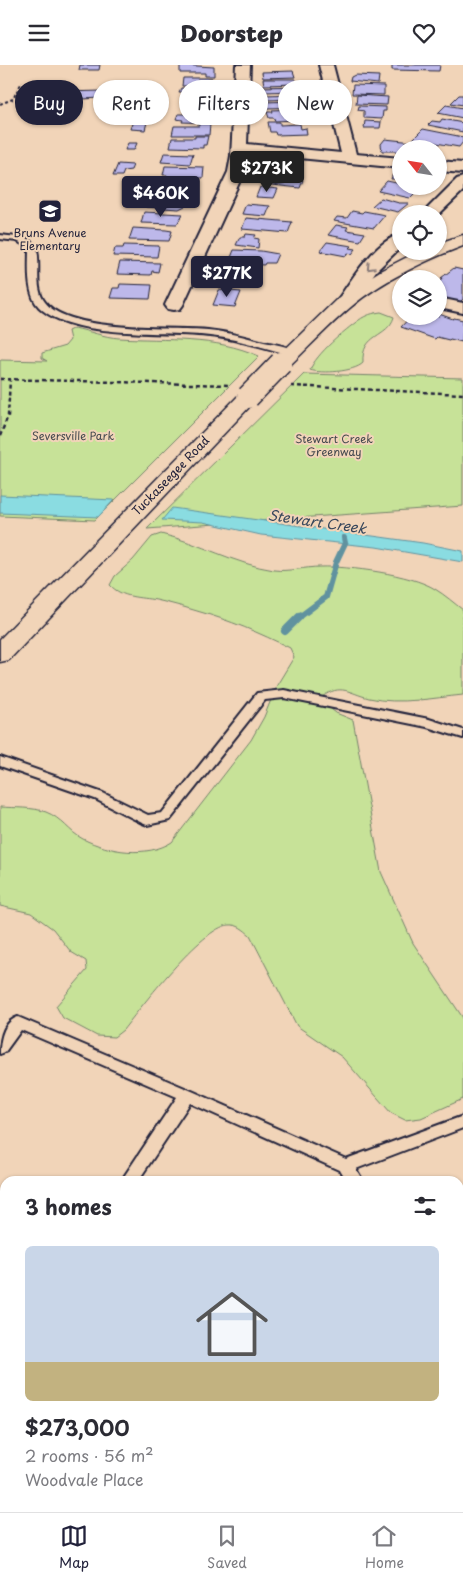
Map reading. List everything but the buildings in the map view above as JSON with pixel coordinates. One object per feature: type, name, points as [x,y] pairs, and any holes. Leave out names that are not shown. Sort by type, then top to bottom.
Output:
[{"type":"main road","points":[[447,246],[463,240]]},
{"type":"main road","name":"Tuckaseegee Road","points":[[0,653],[287,357],[346,301],[387,275],[416,260]]},
{"type":"street","points":[[174,305],[233,180],[239,156],[243,65]]},
{"type":"street","points":[[326,65],[350,159]]},
{"type":"street","points":[[239,148],[392,162]]},
{"type":"street","points":[[448,167],[463,168]]},
{"type":"street","points":[[439,205],[463,182]]},
{"type":"street","points":[[346,301],[361,277],[392,248]]},
{"type":"street","points":[[447,305],[463,308]]},
{"type":"lane","points":[[0,237],[22,239],[30,243],[33,249],[38,297],[43,305],[71,320],[111,328],[182,330],[211,333],[287,357]]},
{"type":"lane","points":[[0,761],[99,796],[147,820],[166,817],[260,696],[284,694],[429,723],[463,735]]},
{"type":"lane","points":[[0,1048],[18,1023],[187,1095],[346,1166],[352,1176]]},
{"type":"lane","points":[[132,1176],[187,1095]]},
{"type":"lane","points":[[346,1166],[463,1121]]},
{"type":"path","points":[[0,104],[13,99],[15,95]]},
{"type":"path","points":[[0,436],[5,429],[10,397],[10,379]]},
{"type":"green space","points":[[381,312],[392,316],[392,322],[366,346],[363,363],[359,366],[337,371],[322,372],[310,370],[324,350],[346,330],[359,320]]},
{"type":"green space","name":"Seversville Park","points":[[74,328],[113,337],[208,342],[225,345],[259,356],[95,520],[0,516],[0,360],[47,361],[42,358],[42,353],[65,346],[70,340],[68,331]]},
{"type":"green space","name":"Stewart Creek Greenway","points":[[304,374],[463,378],[463,506],[147,529]]},
{"type":"green space","points":[[161,534],[245,563],[274,570],[332,567],[379,572],[411,579],[435,589],[463,610],[463,695],[392,701],[369,698],[340,690],[322,697],[321,701],[336,713],[353,720],[381,872],[413,943],[463,1018],[463,1099],[421,1118],[405,1120],[391,1113],[342,1057],[297,1026],[250,935],[235,925],[217,929],[188,953],[157,987],[123,1030],[114,1037],[97,1036],[63,1018],[56,1006],[87,970],[86,961],[71,952],[53,929],[31,913],[0,906],[0,807],[41,810],[57,818],[83,839],[93,844],[116,850],[140,852],[162,847],[172,842],[251,740],[264,717],[277,685],[294,657],[290,648],[244,627],[177,605],[125,595],[110,585],[115,576],[133,560],[152,537]]},
{"type":"water","points":[[0,495],[114,500],[98,517],[0,513]]},
{"type":"water","points":[[172,508],[423,543],[463,551],[463,562],[376,547],[261,535],[203,522],[162,520]]},
{"type":"waterway","name":"Stewart Creek","points":[[298,618],[326,597],[336,562],[345,543],[344,538]]},
{"type":"waterway","points":[[285,631],[298,618]]},
{"type":"place","name":"Bruns Avenue Elementary","points":[[50,211]]}]
